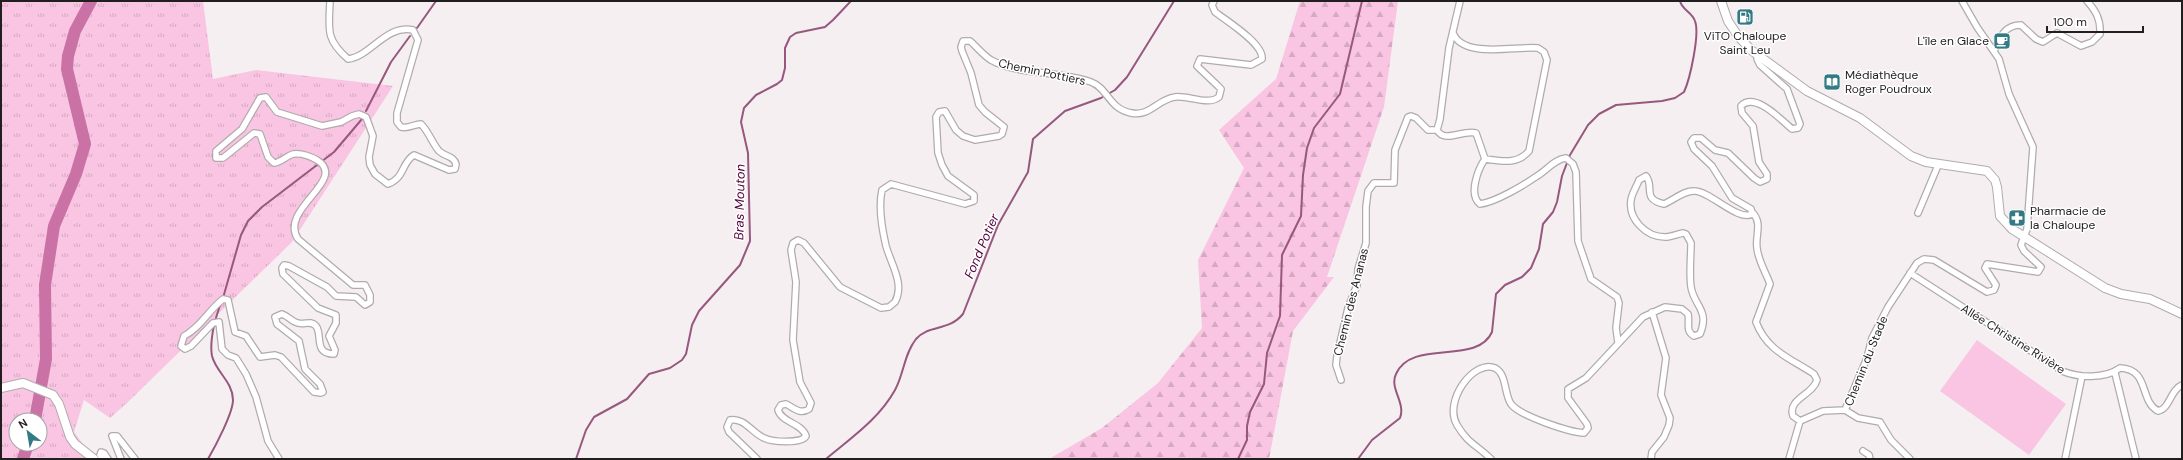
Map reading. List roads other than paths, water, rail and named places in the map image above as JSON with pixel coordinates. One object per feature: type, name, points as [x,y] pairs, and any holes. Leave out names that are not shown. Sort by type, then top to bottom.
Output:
[{"type":"main road","points":[[1721,1],[1728,21],[1738,36],[1758,56],[1807,91],[1873,126],[1911,156],[1926,162],[1987,171],[1995,180],[1997,186],[2000,216],[2012,230],[2105,288],[2122,294],[2150,299],[2182,314]]},
{"type":"main road","points":[[1,388],[23,383],[53,395],[59,404],[70,437],[75,444],[94,459]]},
{"type":"street","points":[[279,459],[268,441],[256,397],[246,374],[236,358],[228,355],[222,349],[219,322],[213,323],[191,346],[185,349],[181,346],[184,336],[194,331],[218,303],[223,299],[228,300],[235,332],[246,336],[260,357],[274,355],[281,357],[314,392],[321,393],[322,387],[305,369],[299,341],[278,324],[276,317],[282,314],[298,323],[309,322],[314,324],[317,329],[320,346],[325,352],[334,354],[335,350],[329,336],[336,323],[336,315],[318,308],[283,274],[282,268],[284,265],[289,266],[327,287],[336,296],[356,297],[365,305],[370,302],[370,295],[365,285],[353,285],[298,240],[294,234],[294,224],[299,213],[325,178],[326,169],[324,165],[313,158],[300,154],[292,154],[281,162],[274,163],[268,157],[260,134],[254,133],[223,158],[216,158],[216,151],[242,129],[260,98],[266,97],[277,112],[322,126],[341,122],[352,116],[360,114],[366,117],[373,136],[369,157],[370,165],[375,174],[388,184],[395,182],[401,175],[406,163],[414,155],[449,170],[455,168],[456,164],[451,156],[442,154],[438,150],[421,124],[401,128],[397,122],[397,113],[418,40],[413,30],[408,29],[397,31],[377,41],[355,58],[348,59],[333,44],[330,33],[330,1]]},
{"type":"street","name":"Chemin Pottiers","points":[[757,459],[729,432],[727,427],[730,420],[743,422],[759,435],[772,440],[799,441],[806,436],[801,429],[782,417],[778,410],[781,405],[786,404],[798,411],[805,411],[809,408],[811,403],[800,382],[793,340],[796,282],[791,250],[794,241],[798,240],[804,243],[835,282],[844,290],[880,308],[885,308],[895,302],[899,289],[883,231],[880,198],[882,190],[891,184],[965,204],[974,201],[974,195],[948,176],[942,165],[938,153],[937,114],[945,111],[959,134],[975,140],[999,136],[1002,134],[1004,127],[1000,122],[985,112],[980,105],[971,73],[962,51],[961,47],[963,41],[970,41],[988,59],[1003,66],[1064,75],[1089,81],[1098,86],[1111,102],[1124,112],[1136,114],[1144,113],[1173,97],[1210,100],[1217,99],[1219,97],[1220,89],[1197,66],[1198,61],[1204,58],[1251,65],[1259,62],[1262,57],[1260,49],[1215,12],[1212,5],[1214,1]]},
{"type":"street","points":[[1436,130],[1440,119],[1449,48],[1460,1]]},
{"type":"street","points":[[1962,1],[1977,27],[1999,59],[2009,94],[2033,147],[2027,229],[2023,237]]},
{"type":"street","points":[[1994,51],[2006,30],[2014,25],[2021,25],[2036,39],[2042,42],[2057,34],[2081,46],[2092,42],[2100,34],[2101,28],[2096,11],[2087,1]]},
{"type":"street","points":[[1453,33],[1458,42],[1469,48],[1538,48],[1546,56],[1547,60],[1529,151],[1515,161],[1485,159],[1478,171],[1475,189],[1476,200],[1480,204],[1518,188],[1537,177],[1557,160],[1566,158],[1573,164],[1576,172],[1578,241],[1591,279],[1617,297],[1619,303],[1616,328],[1618,342]]},
{"type":"street","points":[[1758,56],[1757,59],[1760,65],[1787,89],[1800,124],[1798,128],[1792,129],[1768,108],[1751,102],[1741,106],[1742,113],[1753,126],[1759,162],[1767,174],[1766,179],[1760,182],[1728,153],[1715,150],[1701,138],[1694,138],[1691,142],[1694,149],[1712,166],[1732,198],[1748,206],[1757,217],[1759,223],[1757,250],[1770,284],[1756,322],[1760,334],[1767,343],[1814,374],[1817,380],[1816,385],[1793,405],[1791,410],[1793,416],[1800,421]]},
{"type":"street","name":"Chemin des Ananas","points":[[1341,380],[1336,364],[1348,308],[1357,285],[1358,269],[1366,243],[1365,221],[1368,191],[1374,183],[1394,183],[1395,150],[1408,117],[1411,116],[1416,118],[1428,130],[1436,130],[1439,134],[1446,136],[1476,133],[1485,159]]},
{"type":"street","points":[[1918,213],[1939,163]]},
{"type":"street","points":[[1491,459],[1465,439],[1453,416],[1457,392],[1467,380],[1481,370],[1489,367],[1498,369],[1510,402],[1518,410],[1558,426],[1584,433],[1587,431],[1587,424],[1568,398],[1568,388],[1586,378],[1643,317],[1665,307],[1682,309],[1688,314],[1688,330],[1690,334],[1697,336],[1702,330],[1704,318],[1703,311],[1691,289],[1691,243],[1689,237],[1683,233],[1664,237],[1650,234],[1634,220],[1631,200],[1639,180],[1643,177],[1648,178],[1649,194],[1657,202],[1664,204],[1686,192],[1697,191],[1742,216],[1748,216],[1752,212]]},
{"type":"street","name":"Chemin du Stade","points":[[1909,459],[1891,440],[1880,422],[1858,418],[1845,410],[1867,358],[1872,338],[1888,307],[1910,273],[1921,260],[1934,260],[1983,290],[1991,292],[1996,288],[1996,285],[1985,268],[1987,264],[2038,272],[2040,270],[2041,267],[2021,248],[2023,237]]},
{"type":"street","name":"Allée Christine Rivière","points":[[1910,273],[2062,371],[2082,376],[2115,373],[2120,368],[2133,371],[2142,384],[2150,405],[2158,411],[2162,410],[2166,406],[2175,390],[2182,385]]},
{"type":"street","points":[[1651,459],[1652,452],[1669,426],[1670,418],[1661,395],[1666,358],[1652,312]]},
{"type":"street","points":[[2115,373],[2136,459]]},
{"type":"street","points":[[2065,459],[2082,376]]},
{"type":"street","points":[[1800,421],[1823,411],[1845,410]]},
{"type":"street","points":[[1789,459],[1800,421]]},
{"type":"street","points":[[121,459],[112,436],[117,436],[135,459]]},
{"type":"street","points":[[1863,451],[1869,455],[1870,459]]},
{"type":"street","points":[[103,459],[100,455],[102,452],[108,459]]},
{"type":"waterway","points":[[36,412],[46,359],[45,285],[54,226],[76,174],[85,144],[67,69],[68,56],[75,31],[91,1]]},
{"type":"waterway","points":[[417,28],[436,1]]},
{"type":"waterway","name":"Bras Mouton","points":[[576,459],[586,430],[594,417],[627,399],[649,374],[670,368],[682,360],[686,354],[692,325],[699,311],[740,265],[750,241],[748,153],[741,122],[744,108],[756,95],[782,80],[785,68],[785,48],[790,37],[796,33],[825,27],[851,1]]},
{"type":"waterway","name":"Fond Potier","points":[[826,459],[864,428],[881,410],[898,384],[909,351],[916,339],[927,331],[945,326],[957,320],[963,314],[998,225],[1028,172],[1033,139],[1065,111],[1101,98],[1115,90],[1127,77],[1174,1]]},
{"type":"waterway","points":[[1238,459],[1247,440],[1247,426],[1250,412],[1264,384],[1267,353],[1280,316],[1282,255],[1301,216],[1303,175],[1307,148],[1314,128],[1340,94],[1362,1]]},
{"type":"waterway","points":[[1358,459],[1372,440],[1400,418],[1401,407],[1394,379],[1404,363],[1416,357],[1429,354],[1473,348],[1484,342],[1492,332],[1496,294],[1505,285],[1522,277],[1531,268],[1539,249],[1543,224],[1553,212],[1557,202],[1562,176],[1570,155],[1588,125],[1599,114],[1616,105],[1662,101],[1675,98],[1684,92],[1694,56],[1696,27],[1694,18],[1683,7],[1680,1]]},
{"type":"waterway","points":[[366,111],[391,62],[410,36]]},
{"type":"waterway","points":[[223,298],[241,235],[248,221],[262,207],[334,152],[362,119]]},
{"type":"waterway","points":[[215,321],[221,302]]},
{"type":"waterway","points":[[208,459],[227,421],[233,400],[230,388],[212,356],[211,344],[214,325]]},
{"type":"waterway","points":[[23,459],[25,452]]},
{"type":"place","name":"ViTO Chaloupe Saint Leu","points":[[1745,17]]},
{"type":"place","name":"L'île en Glace","points":[[2002,41]]},
{"type":"place","name":"Médiathèque Roger Poudroux","points":[[1832,82]]},
{"type":"place","name":"Pharmacie de la Chaloupe","points":[[2017,218]]}]
